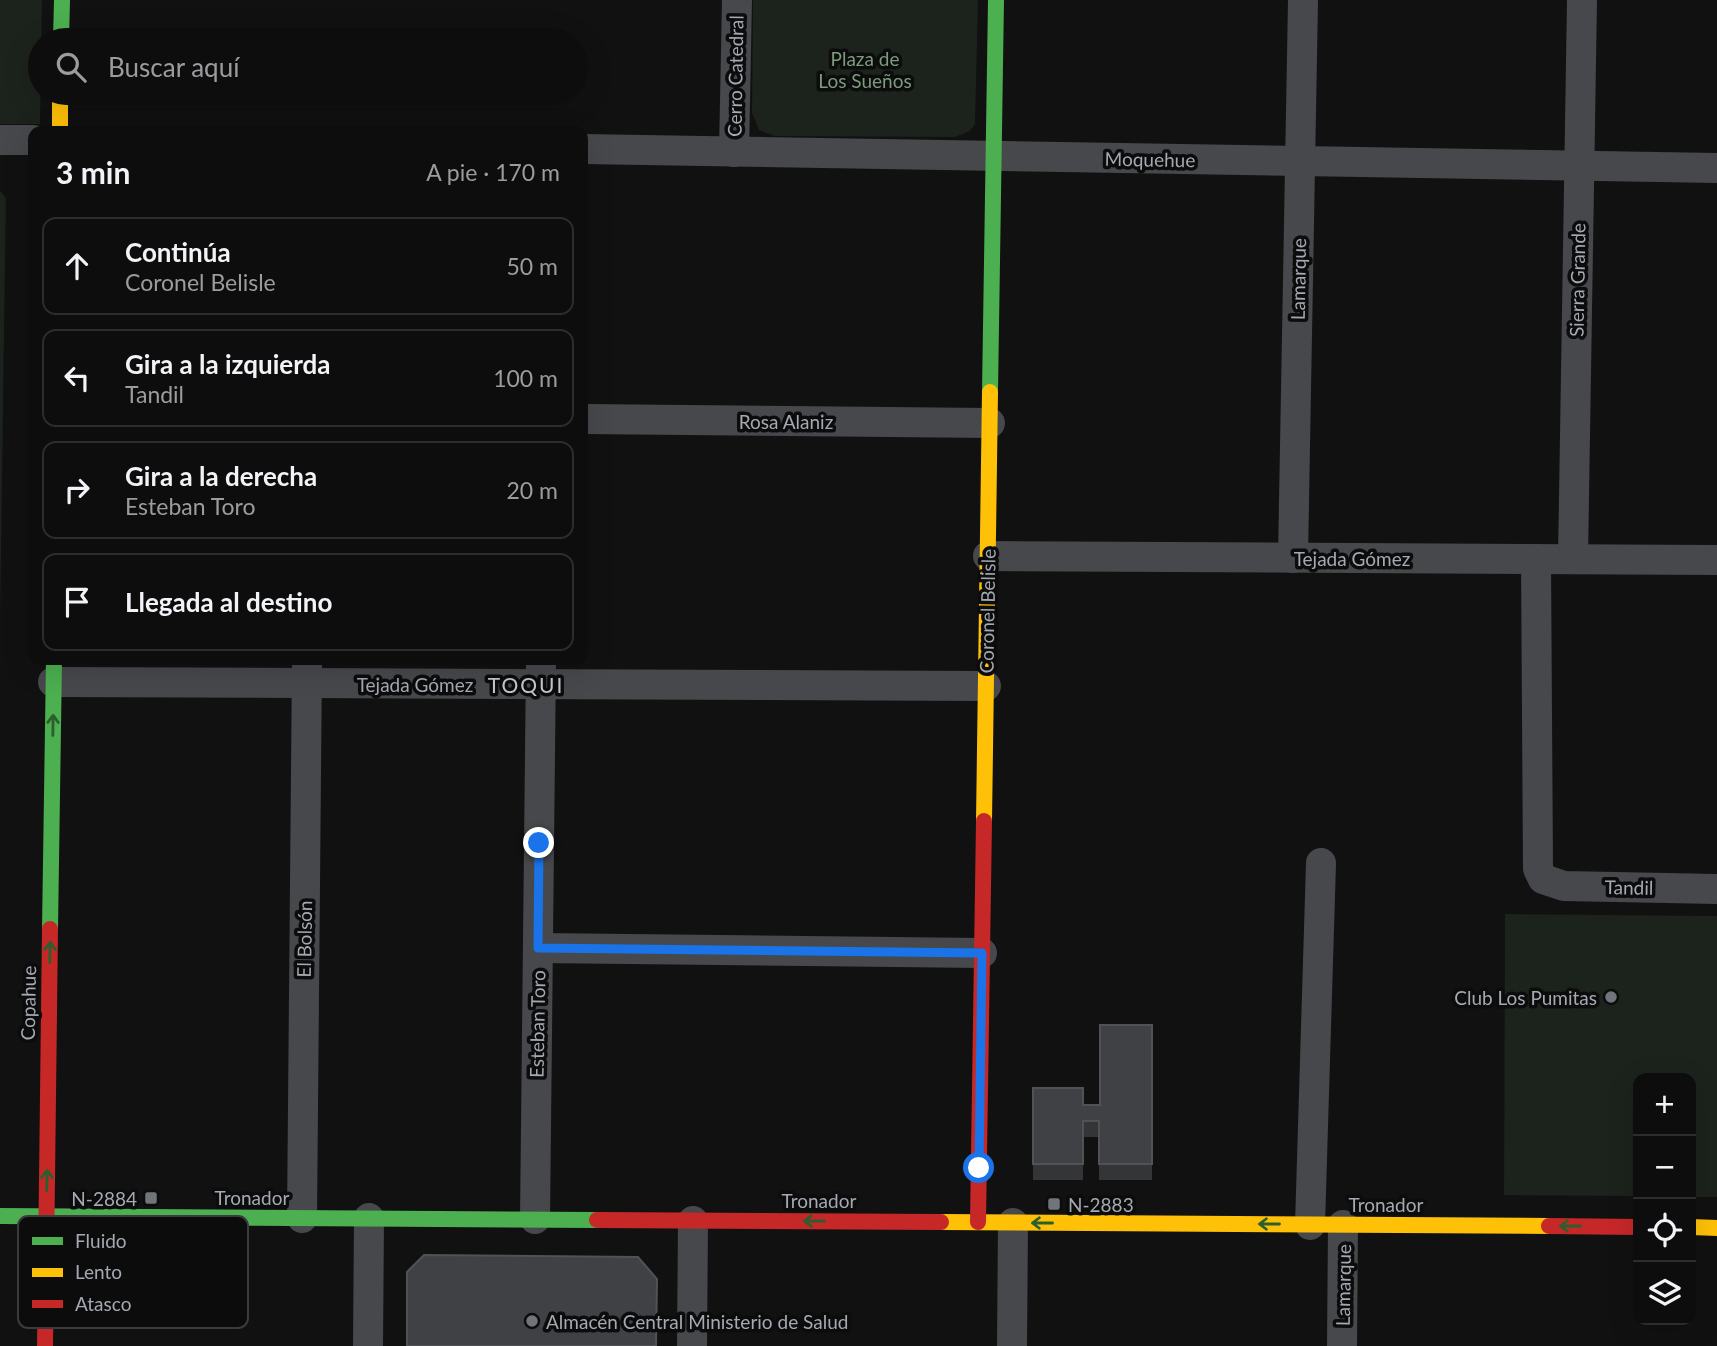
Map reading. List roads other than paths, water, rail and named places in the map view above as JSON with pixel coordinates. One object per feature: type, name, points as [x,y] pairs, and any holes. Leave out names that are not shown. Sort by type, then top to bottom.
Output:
[{"type":"street","points":[[61,28],[62,0]]},
{"type":"street","name":"Cerro Catedral","points":[[734,152],[737,0]]},
{"type":"street","name":"Coronel Belisle","points":[[978,1222],[996,0]]},
{"type":"street","name":"Lamarque","points":[[1293,558],[1303,0]]},
{"type":"street","name":"Sierra Grande","points":[[1573,559],[1582,0]]},
{"type":"street","points":[[60,105],[60,126]]},
{"type":"street","points":[[0,140],[28,141]]},
{"type":"street","name":"Moquehue","points":[[588,149],[1717,168]]},
{"type":"street","name":"Rosa Alaniz","points":[[588,419],[990,423]]},
{"type":"street","name":"Tejada Gómez","points":[[988,556],[1717,560]]},
{"type":"street","name":"Tandil","points":[[1536,559],[1536,857],[1543,879],[1564,886],[1717,889]]},
{"type":"street","name":"Tejada Gómez","points":[[53,671],[541,672],[986,686]]},
{"type":"street","name":"Copahue","points":[[46,1216],[53,671]]},
{"type":"street","name":"El Bolsón","points":[[302,1218],[307,672]]},
{"type":"street","name":"Esteban Toro","points":[[535,1219],[541,672]]},
{"type":"street","points":[[1310,1225],[1321,863]]},
{"type":"street","points":[[538,948],[982,953]]},
{"type":"street","name":"Tronador","points":[[0,1216],[46,1216]]},
{"type":"street","name":"Tronador","points":[[248,1218],[1633,1227]]},
{"type":"street","points":[[368,1346],[369,1218]]},
{"type":"street","points":[[692,1346],[693,1221]]},
{"type":"street","points":[[1012,1346],[1013,1223]]},
{"type":"street","name":"Lamarque","points":[[1342,1346],[1343,1225]]},
{"type":"street","points":[[1696,1227],[1717,1227]]},
{"type":"street","name":"Copahue","points":[[45,1328],[45,1346]]},
{"type":"place","name":"Club Los Pumitas","points":[[1611,997]]},
{"type":"place","name":"N-2884","points":[[151,1198]]},
{"type":"place","name":"N-2883","points":[[1054,1204]]},
{"type":"place","name":"Almacén Central Ministerio de Salud","points":[[532,1321]]},
{"type":"district","name":"TOQUI","points":[[526,684]]},
{"type":"park label","name":"Plaza de Los Sueños","points":[[865,69]]}]
